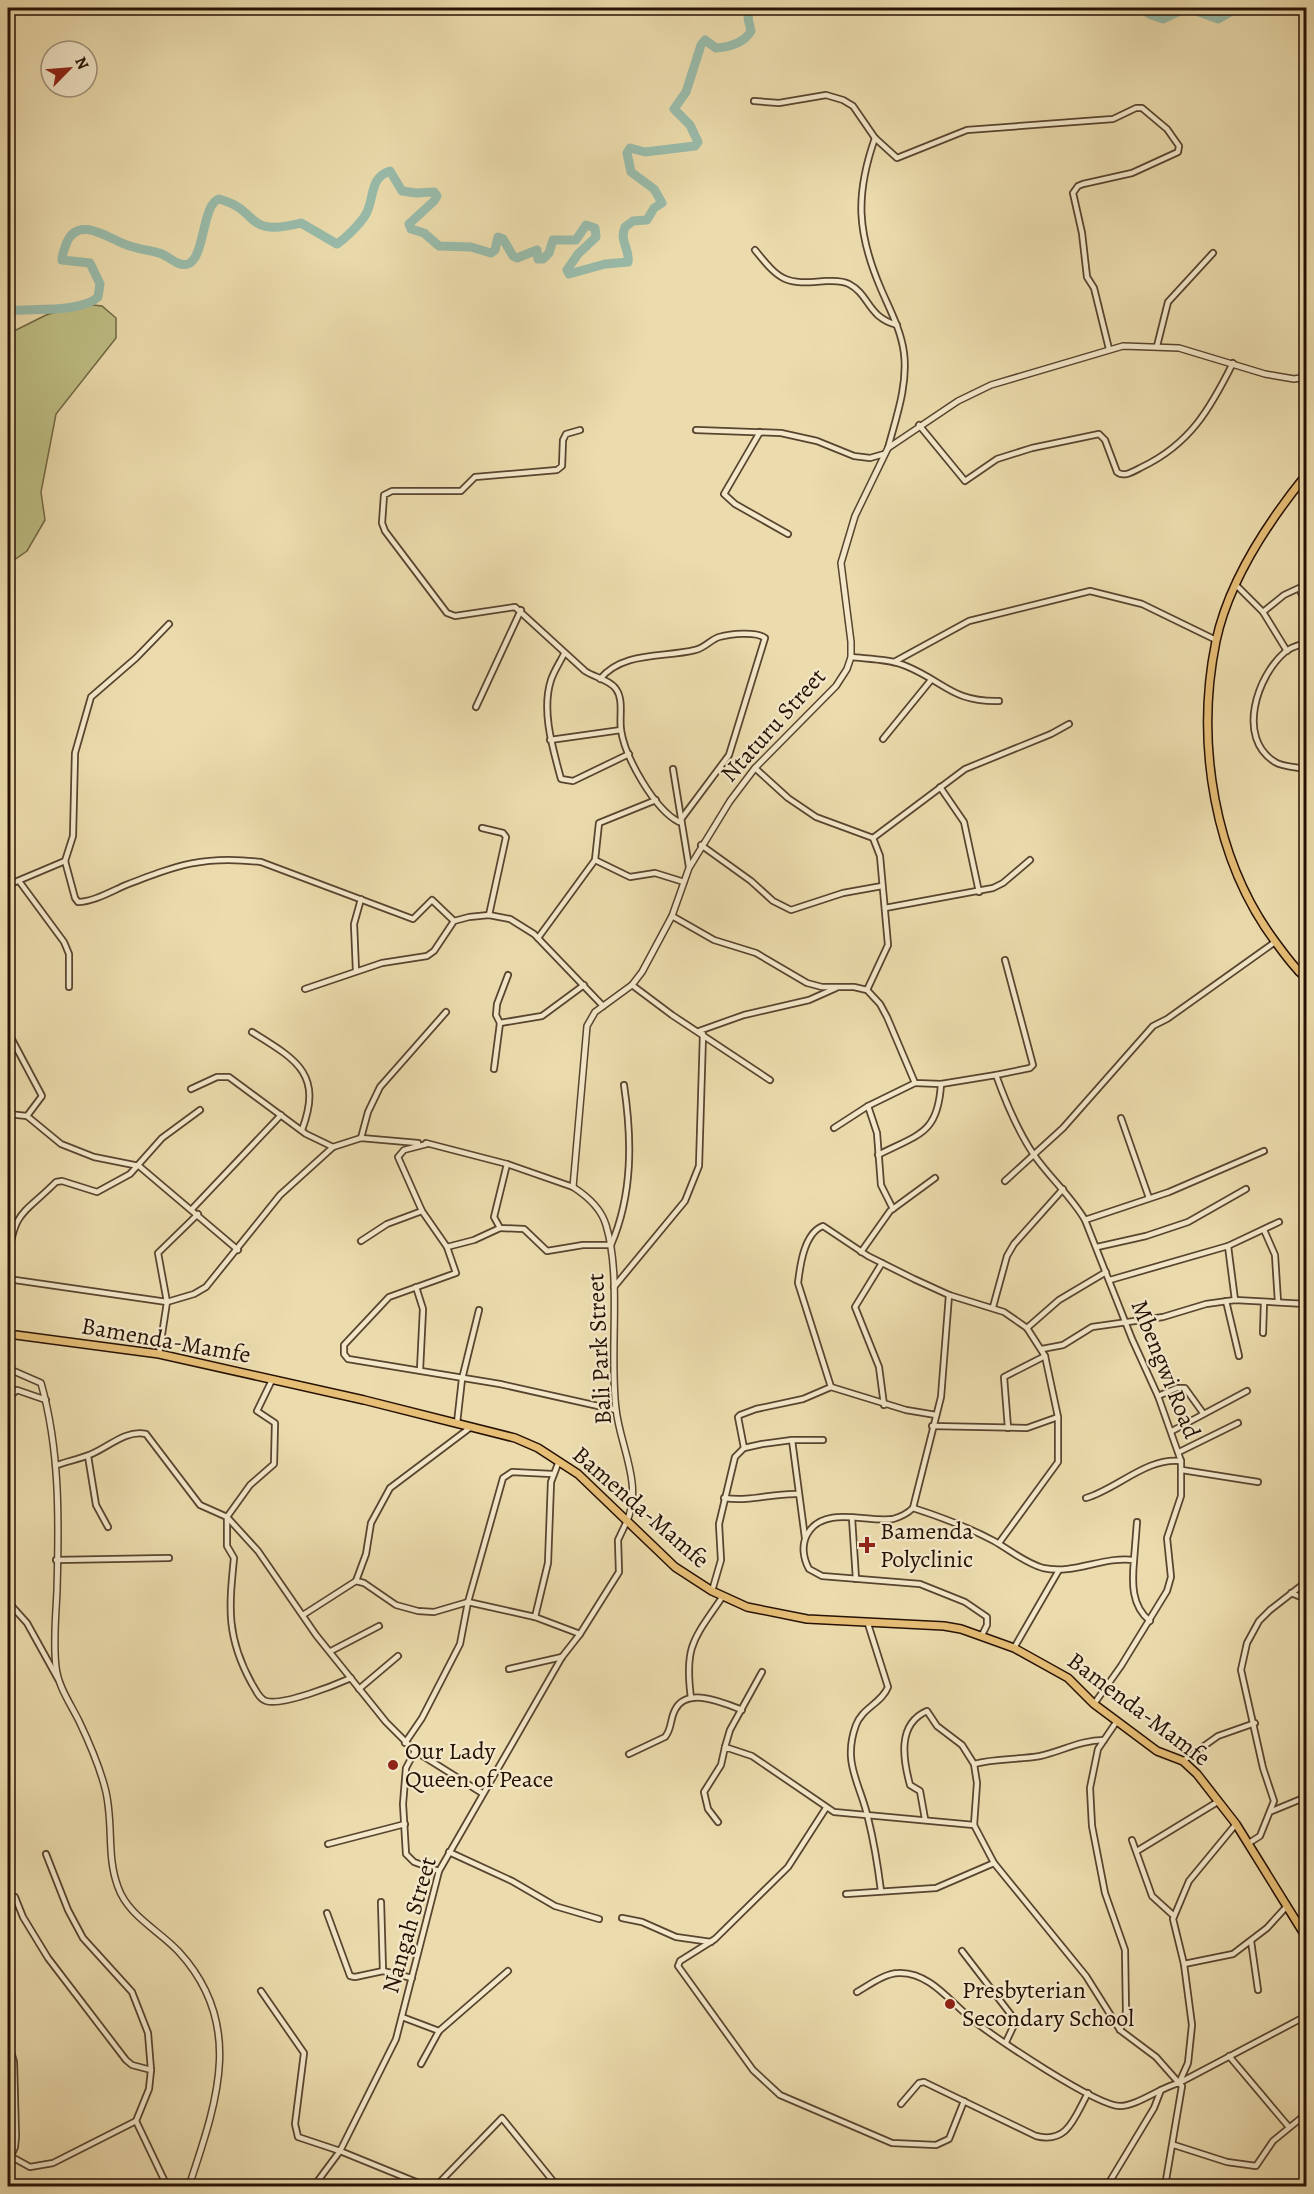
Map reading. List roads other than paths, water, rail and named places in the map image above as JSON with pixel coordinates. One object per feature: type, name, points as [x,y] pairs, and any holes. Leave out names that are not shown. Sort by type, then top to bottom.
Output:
[{"type":"main road","points":[[1306,475],[1279,509],[1255,549],[1237,586],[1216,640],[1206,715],[1211,771],[1226,844],[1242,891],[1275,942],[1298,972],[1306,978]]},
{"type":"main road","name":"Bamenda-Mamfe","points":[[8,1334],[159,1354],[515,1438],[559,1461],[601,1494],[675,1567],[712,1591],[747,1607],[776,1614],[868,1624],[944,1626],[982,1635],[1014,1648],[1068,1678],[1094,1704],[1157,1751],[1183,1761],[1236,1824],[1306,1937]]},
{"type":"street","points":[[754,101],[779,103],[826,95],[843,100],[854,106],[875,138],[897,158],[967,130],[1113,119],[1140,107],[1157,120],[1179,146],[1177,153],[1132,173],[1083,183],[1073,193],[1082,233],[1088,277],[1094,288],[1109,349]]},
{"type":"street","points":[[875,138],[863,178],[861,228],[866,251],[898,325],[904,354],[903,381],[888,448]]},
{"type":"street","points":[[755,250],[772,271],[787,282],[831,281],[851,285],[880,318],[898,325]]},
{"type":"street","points":[[1157,346],[1168,302],[1213,253]]},
{"type":"street","name":"Ntaturu Street","points":[[573,1187],[587,1026],[590,1019],[603,1006],[632,985],[672,916],[689,868],[701,845],[755,768],[836,686],[851,657],[841,563],[855,516],[888,448],[958,401],[992,385],[1109,349],[1157,346],[1187,350],[1279,377],[1306,377]]},
{"type":"street","points":[[920,425],[965,482],[997,459],[1032,448],[1099,434],[1104,438],[1117,472],[1121,475],[1173,451],[1210,408],[1233,363]]},
{"type":"street","points":[[580,430],[566,434],[563,440],[562,465],[557,470],[475,477],[461,491],[392,491],[384,495],[382,523],[385,531],[447,614],[455,616],[515,607],[521,610],[564,654],[593,677],[614,686],[620,696],[621,730],[629,754],[643,783],[656,800],[679,822],[729,755],[765,638],[759,634],[726,636],[697,650],[633,659],[610,669],[600,679]]},
{"type":"street","points":[[696,430],[760,432],[817,441],[838,452],[854,456],[870,458],[884,454]]},
{"type":"street","points":[[760,432],[724,494],[735,504],[789,534]]},
{"type":"street","points":[[1237,586],[1263,612],[1287,651]]},
{"type":"street","points":[[1263,612],[1284,595],[1299,588],[1306,604]]},
{"type":"street","points":[[894,662],[969,621],[1090,591],[1142,604],[1216,640]]},
{"type":"street","points":[[476,707],[521,610]]},
{"type":"street","points":[[170,624],[136,658],[91,697],[75,753],[73,836],[65,861],[78,902],[185,862],[214,858],[261,862],[413,919],[432,900],[454,921]]},
{"type":"street","points":[[1306,643],[1287,651],[1278,659],[1253,706],[1254,734],[1259,747],[1275,763],[1306,769]]},
{"type":"street","points":[[564,654],[551,679],[549,692],[550,740],[561,779],[569,782],[629,754]]},
{"type":"street","points":[[851,657],[894,662],[906,666],[965,698],[976,701],[999,701]]},
{"type":"street","points":[[883,739],[932,680]]},
{"type":"street","points":[[873,838],[965,769],[1051,734],[1069,724]]},
{"type":"street","points":[[550,740],[621,730]]},
{"type":"street","points":[[755,768],[788,798],[816,817],[873,838],[880,856],[888,945],[867,990]]},
{"type":"street","points":[[672,769],[689,868]]},
{"type":"street","points":[[940,788],[964,822],[979,892]]},
{"type":"street","points":[[538,938],[595,860],[599,823],[656,800]]},
{"type":"street","points":[[482,828],[506,837],[489,915]]},
{"type":"street","points":[[701,845],[751,881],[773,902],[791,910],[843,893],[882,886]]},
{"type":"street","points":[[595,860],[630,877],[655,873],[684,882]]},
{"type":"street","points":[[885,908],[979,892],[1003,883],[1030,860]]},
{"type":"street","points":[[8,885],[65,861]]},
{"type":"street","points":[[19,881],[64,942],[69,954],[69,987]]},
{"type":"street","points":[[356,971],[354,924],[361,899]]},
{"type":"street","points":[[305,988],[382,963],[427,956],[434,951],[454,921],[469,916],[489,915],[510,919],[538,938],[603,1006]]},
{"type":"street","points":[[672,916],[714,940],[756,952],[807,983],[867,990],[880,1004],[887,1017],[915,1083]]},
{"type":"street","points":[[1005,1181],[1077,1113],[1153,1026],[1167,1019],[1275,942]]},
{"type":"street","points":[[834,1128],[868,1106],[915,1083],[941,1084],[996,1076],[1030,1068],[1033,1065],[1005,960]]},
{"type":"street","points":[[1298,972],[1306,965]]},
{"type":"street","points":[[494,1069],[500,1023],[496,1015],[497,1004],[508,975]]},
{"type":"street","points":[[500,1023],[542,1016],[584,984]]},
{"type":"street","points":[[632,985],[672,1016],[770,1080]]},
{"type":"street","points":[[701,1033],[744,1015],[809,1000],[837,988]]},
{"type":"street","points":[[361,1138],[380,1087],[446,1012]]},
{"type":"street","points":[[8,1032],[42,1096],[27,1116]]},
{"type":"street","points":[[252,1032],[289,1058],[304,1072],[311,1100],[302,1131]]},
{"type":"street","points":[[612,1289],[685,1201],[694,1181],[699,1166],[701,1033]]},
{"type":"street","points":[[191,1089],[225,1075],[302,1131],[333,1147]]},
{"type":"street","name":"Mbengwi Road","points":[[996,1076],[1013,1119],[1034,1155],[1063,1189],[1084,1220],[1097,1247],[1172,1431],[1181,1461],[1181,1496],[1167,1538],[1171,1577],[1167,1591],[1150,1621],[1094,1704]]},
{"type":"street","points":[[878,1155],[923,1132],[933,1122],[940,1105],[941,1084]]},
{"type":"street","points":[[447,1247],[474,1240],[500,1228],[524,1229],[547,1251],[583,1245],[611,1245],[623,1212],[630,1150],[624,1085]]},
{"type":"street","points":[[868,1106],[877,1128],[880,1185],[893,1209]]},
{"type":"street","points":[[8,1259],[11,1234],[20,1214],[56,1182],[62,1181],[97,1192],[130,1174],[162,1138],[200,1110]]},
{"type":"street","points":[[8,1114],[27,1116],[61,1144],[94,1157],[139,1166],[238,1250]]},
{"type":"street","points":[[192,1209],[281,1115]]},
{"type":"street","points":[[1121,1118],[1149,1198]]},
{"type":"street","points":[[8,1279],[167,1302],[194,1294],[207,1287],[280,1195],[333,1147],[361,1138],[427,1143],[450,1152],[507,1164],[573,1187]]},
{"type":"street","points":[[427,1143],[404,1150],[398,1157],[422,1211],[447,1247],[456,1274],[384,1300],[344,1345],[343,1350],[348,1359],[500,1384],[616,1410]]},
{"type":"street","points":[[1084,1220],[1200,1180],[1264,1151]]},
{"type":"street","points":[[500,1228],[494,1216],[507,1164]]},
{"type":"street","points":[[861,1252],[893,1209],[935,1178]]},
{"type":"street","name":"Bali Park Street","points":[[573,1187],[586,1196],[600,1213],[611,1245],[616,1410],[634,1493],[633,1507],[627,1521]]},
{"type":"street","points":[[993,1307],[1007,1256],[1014,1244],[1063,1189]]},
{"type":"street","points":[[1097,1247],[1146,1236],[1188,1221],[1246,1189]]},
{"type":"street","points":[[361,1241],[387,1224],[422,1211]]},
{"type":"street","points":[[159,1354],[162,1319],[167,1302],[158,1253],[198,1214]]},
{"type":"street","points":[[1110,1280],[1228,1246],[1279,1222]]},
{"type":"street","points":[[831,1387],[818,1339],[800,1294],[801,1265],[810,1239],[820,1227],[825,1226],[861,1252],[882,1263],[949,1295],[993,1307],[1027,1328],[1045,1356],[1058,1417],[1060,1456],[1056,1468],[999,1543]]},
{"type":"street","points":[[1264,1230],[1275,1255],[1278,1302]]},
{"type":"street","points":[[1228,1246],[1235,1300]]},
{"type":"street","points":[[882,1263],[855,1307],[879,1367],[884,1405]]},
{"type":"street","points":[[1027,1328],[1059,1300],[1106,1272]]},
{"type":"street","points":[[416,1287],[423,1310],[420,1370]]},
{"type":"street","points":[[913,1508],[943,1382],[949,1295]]},
{"type":"street","points":[[1042,1349],[1063,1345],[1092,1327],[1125,1320],[1163,1317],[1193,1307],[1226,1301],[1306,1304]]},
{"type":"street","points":[[1226,1301],[1239,1356]]},
{"type":"street","points":[[1263,1333],[1264,1302]]},
{"type":"street","points":[[457,1423],[462,1379],[479,1310]]},
{"type":"street","points":[[8,1334],[9,1369],[38,1380],[46,1400],[57,1465],[55,1656],[58,1680]]},
{"type":"street","points":[[1008,1428],[1004,1377],[1045,1356]]},
{"type":"street","points":[[272,1380],[257,1411],[275,1423],[274,1464],[250,1485],[228,1517],[227,1546],[234,1558],[229,1603],[239,1660],[260,1697],[269,1702],[319,1692],[351,1678]]},
{"type":"street","points":[[744,1448],[738,1417],[740,1415],[804,1399],[831,1387],[884,1405],[936,1414]]},
{"type":"street","points":[[1158,1396],[1177,1388],[1185,1388],[1203,1413]]},
{"type":"street","points":[[8,1398],[17,1390],[46,1400]]},
{"type":"street","points":[[1172,1431],[1247,1391]]},
{"type":"street","points":[[932,1426],[1008,1428],[1035,1426],[1058,1417]]},
{"type":"street","points":[[1179,1452],[1238,1423]]},
{"type":"street","points":[[303,1615],[356,1581],[366,1554],[371,1523],[390,1488],[472,1427]]},
{"type":"street","points":[[57,1465],[88,1456],[120,1439],[138,1433],[146,1434],[200,1505],[228,1517],[258,1551],[359,1689],[405,1743],[482,1793]]},
{"type":"street","points":[[792,1440],[805,1538],[805,1561],[814,1573],[822,1576],[920,1584],[951,1596],[984,1613],[987,1625],[982,1635]]},
{"type":"street","points":[[712,1591],[721,1560],[719,1529],[732,1461],[744,1448],[792,1440],[822,1440]]},
{"type":"street","points":[[88,1456],[96,1505],[108,1527]]},
{"type":"street","points":[[535,1617],[548,1563],[552,1474],[559,1461]]},
{"type":"street","points":[[1086,1498],[1114,1487],[1155,1464],[1181,1461]]},
{"type":"street","points":[[1182,1470],[1258,1482]]},
{"type":"street","points":[[405,1743],[422,1719],[460,1644],[468,1602],[503,1478],[512,1472],[552,1474]]},
{"type":"street","points":[[724,1498],[744,1501],[781,1494],[798,1494]]},
{"type":"street","points":[[805,1538],[820,1521],[834,1517],[892,1519],[913,1508],[968,1527],[1032,1564],[1059,1570],[1115,1560],[1134,1560]]},
{"type":"street","points":[[852,1518],[856,1579]]},
{"type":"street","name":"Nangah Street","points":[[314,2187],[340,2151],[393,2046],[439,1871],[562,1657],[580,1634],[619,1572],[618,1540],[627,1521]]},
{"type":"street","points":[[1137,1522],[1133,1588],[1137,1606],[1150,1621]]},
{"type":"street","points":[[56,1560],[169,1558]]},
{"type":"street","points":[[1014,1648],[1059,1570]]},
{"type":"street","points":[[356,1581],[364,1583],[396,1605],[418,1611],[434,1612],[468,1602],[535,1617],[580,1634]]},
{"type":"street","points":[[1249,1843],[1260,1836],[1272,1811],[1273,1796],[1263,1768],[1255,1723],[1241,1670],[1246,1643],[1259,1621],[1306,1582]]},
{"type":"street","points":[[1291,1593],[1306,1599]]},
{"type":"street","points":[[691,1698],[687,1672],[691,1648],[723,1596]]},
{"type":"street","points":[[8,1602],[27,1623],[92,1750],[105,1789],[111,1824],[114,1875],[118,1889],[133,1911],[180,1953],[203,1982],[216,2017],[221,2072],[218,2096],[189,2187]]},
{"type":"street","points":[[868,1624],[888,1687],[885,1694],[863,1712],[852,1739],[852,1772],[868,1816],[881,1891]]},
{"type":"street","points":[[330,1651],[379,1626]]},
{"type":"street","points":[[45,1659],[55,1656]]},
{"type":"street","points":[[359,1689],[398,1656]]},
{"type":"street","points":[[509,1669],[562,1657]]},
{"type":"street","points":[[718,1822],[708,1809],[704,1792],[721,1765],[730,1730],[762,1672]]},
{"type":"street","points":[[628,1754],[665,1737],[678,1706],[691,1698],[711,1700],[742,1710]]},
{"type":"street","points":[[925,1819],[921,1791],[910,1785],[907,1775],[905,1736],[912,1723],[924,1712],[929,1713],[937,1726],[962,1745],[974,1764],[977,1783],[974,1825],[994,1863],[1086,1976],[1120,2030],[1156,2057],[1182,2086],[1174,2145],[1165,2187]]},
{"type":"street","points":[[1117,1722],[1098,1749],[1090,1798],[1092,1826],[1106,1893],[1125,1950],[1126,2012],[1120,2030]]},
{"type":"street","points":[[1183,1761],[1218,1736],[1255,1723]]},
{"type":"street","points":[[974,1764],[995,1758],[1042,1755],[1084,1741],[1104,1740]]},
{"type":"street","points":[[725,1747],[752,1756],[826,1808],[851,1815],[925,1819],[974,1825]]},
{"type":"street","points":[[415,1751],[406,1768],[403,1804],[406,1854],[409,1859],[439,1871]]},
{"type":"street","points":[[1272,1811],[1306,1797]]},
{"type":"street","points":[[1137,1851],[1219,1801]]},
{"type":"street","points":[[826,1808],[789,1867],[711,1942],[680,1961],[678,1966],[747,2063],[780,2095],[892,2143],[936,2145],[949,2139],[964,2101]]},
{"type":"street","points":[[328,1844],[405,1824]]},
{"type":"street","points":[[1173,1919],[1189,1881],[1236,1824]]},
{"type":"street","points":[[1132,1840],[1152,1896],[1175,1915],[1173,1919],[1184,1964],[1192,2025],[1188,2063],[1179,2083]]},
{"type":"street","points":[[449,1852],[512,1881],[555,1906],[599,1918]]},
{"type":"street","points":[[10,2156],[30,2167],[53,2163],[136,2121],[149,2089],[151,2070],[148,2033],[132,1992],[83,1938],[68,1910],[46,1854]]},
{"type":"street","points":[[846,1894],[936,1888],[994,1863]]},
{"type":"street","points":[[15,1897],[34,1938],[92,2018],[126,2060],[132,2065],[151,2070]]},
{"type":"street","points":[[381,1902],[383,1971]]},
{"type":"street","points":[[1184,1964],[1233,1954],[1251,1941],[1287,1906]]},
{"type":"street","points":[[327,1912],[350,1976],[356,1977],[383,1971],[412,1978]]},
{"type":"street","points":[[622,1918],[642,1922],[676,1937],[711,1942]]},
{"type":"street","points":[[1251,1941],[1258,1990]]},
{"type":"street","points":[[962,1951],[1012,2016],[1014,2025],[1006,2042]]},
{"type":"street","points":[[421,2064],[439,2031],[508,1971]]},
{"type":"street","points":[[857,1992],[893,1973],[921,1976],[977,2023],[1006,2042],[1088,2093],[1120,2106],[1179,2083],[1306,2016]]},
{"type":"street","points":[[261,1991],[274,2014],[304,2053],[295,2131],[298,2137],[340,2151],[426,2187]]},
{"type":"street","points":[[402,2017],[439,2031]]},
{"type":"street","points":[[8,2042],[14,2062],[16,2136],[8,2162]]},
{"type":"street","points":[[1229,2056],[1288,2126]]},
{"type":"street","points":[[901,2104],[919,2083],[924,2082],[1035,2136],[1051,2140],[1059,2137],[1066,2130],[1088,2093]]},
{"type":"street","points":[[1107,2187],[1154,2108],[1161,2090]]},
{"type":"street","points":[[1174,2145],[1227,2162],[1256,2166],[1273,2141],[1288,2126],[1306,2114]]},
{"type":"street","points":[[436,2187],[502,2118],[557,2187]]},
{"type":"street","points":[[136,2121],[167,2187]]},
{"type":"waterway","points":[[8,311],[68,308],[80,306],[98,297],[100,284],[90,263],[62,260],[67,242],[72,234],[79,230],[95,231],[127,245],[162,254],[180,264],[188,264],[194,260],[198,252],[209,210],[219,199],[232,204],[261,225],[283,227],[301,223],[337,244],[364,218],[376,183],[383,174],[390,171],[402,191],[434,192],[437,196],[409,224],[411,229],[424,233],[439,246],[471,247],[491,253],[495,250],[498,237],[503,239],[513,256],[517,258],[537,250],[538,259],[543,259],[549,253],[553,240],[576,240],[586,225],[595,228],[596,237],[578,254],[567,270],[569,274],[605,264],[628,262],[623,237],[625,227],[633,221],[647,220],[654,208],[662,203],[654,189],[631,172],[627,153],[630,148],[645,152],[695,146],[698,142],[690,125],[674,109],[686,92],[701,45],[705,40],[716,48],[736,44],[744,39],[751,31],[748,18],[750,8]]},
{"type":"waterway","points":[[1141,8],[1163,19],[1186,8]]},
{"type":"waterway","points":[[1188,8],[1218,19],[1237,8]]},
{"type":"place","name":"Bamenda Polyclinic","points":[[867,1545]]},
{"type":"place","name":"Our Lady Queen of Peace","points":[[393,1765]]},
{"type":"place","name":"Presbyterian Secondary School","points":[[950,2004]]}]
